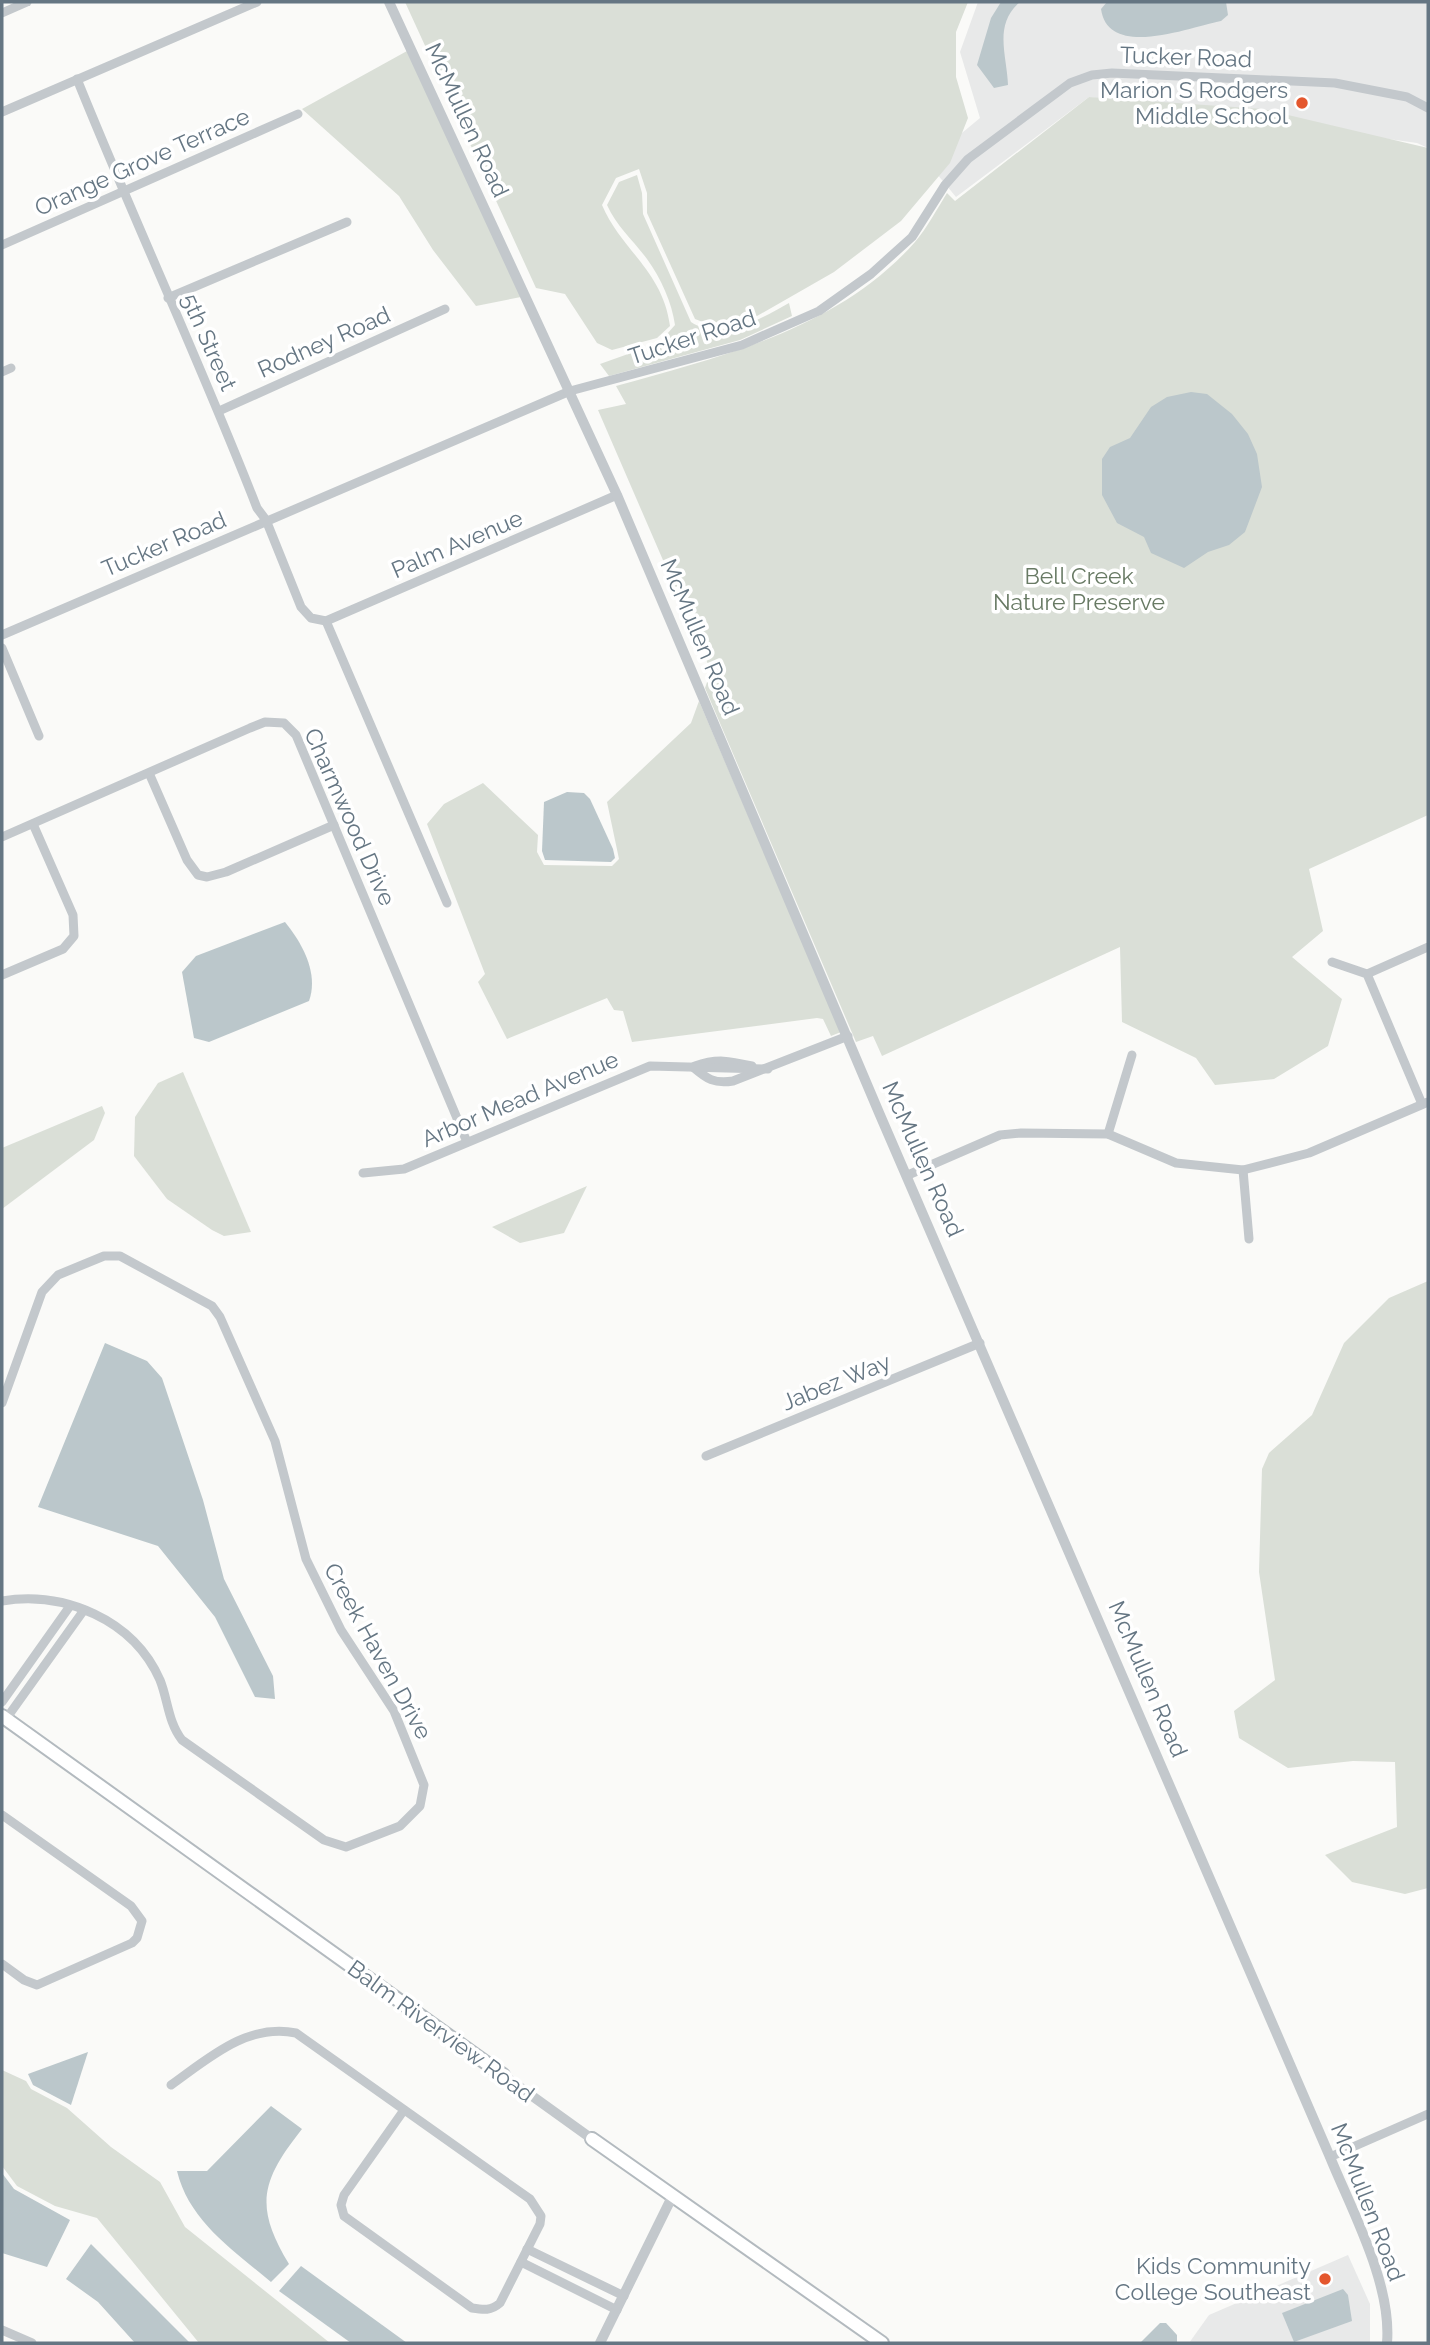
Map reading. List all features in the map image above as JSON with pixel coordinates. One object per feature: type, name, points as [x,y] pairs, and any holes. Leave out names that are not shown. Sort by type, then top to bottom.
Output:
[{"type":"main road","name":"Balm Riverview Road","points":[[4,1718],[503,2075]]},
{"type":"main road","name":"Balm Riverview Road","points":[[592,2139],[881,2343]]},
{"type":"street","points":[[2,12],[27,2]]},
{"type":"street","points":[[2,111],[257,2]]},
{"type":"street","name":"McMullen Road","points":[[389,2],[617,495],[1330,2157],[1369,2252],[1382,2295],[1387,2343]]},
{"type":"street","name":"Tucker Road","points":[[2,635],[570,391],[742,345],[819,311],[871,274],[912,237],[945,185],[968,159],[1080,78],[1112,73],[1335,83],[1406,97],[1428,108]]},
{"type":"street","name":"5th Street","points":[[77,79],[122,192],[302,607],[311,618],[326,621]]},
{"type":"street","name":"Orange Grove Terrace","points":[[2,245],[298,114]]},
{"type":"street","points":[[168,298],[347,222]]},
{"type":"street","name":"Rodney Road","points":[[219,411],[445,309]]},
{"type":"street","name":"Palm Avenue","points":[[326,621],[617,495]]},
{"type":"street","points":[[326,621],[447,903]]},
{"type":"street","points":[[2,648],[39,736]]},
{"type":"street","name":"Charmwood Drive","points":[[2,837],[265,722],[284,723],[296,735],[467,1142]]},
{"type":"street","points":[[149,773],[187,860],[198,875],[207,877],[226,872],[334,825]]},
{"type":"street","points":[[2,975],[63,948],[74,936],[73,915],[33,824]]},
{"type":"street","points":[[1332,962],[1367,974],[1428,947]]},
{"type":"street","points":[[908,1175],[1000,1135],[1108,1134],[1176,1163],[1243,1170],[1310,1153],[1425,1103],[1367,974]]},
{"type":"street","name":"Arbor Mead Avenue","points":[[693,1067],[717,1083],[733,1081],[848,1035]]},
{"type":"street","points":[[1108,1134],[1132,1055]]},
{"type":"street","name":"Arbor Mead Avenue","points":[[363,1173],[404,1169],[639,1069],[658,1065],[693,1067],[711,1060],[728,1060],[768,1069]]},
{"type":"street","points":[[1243,1170],[1249,1239]]},
{"type":"street","name":"Creek Haven Drive","points":[[2,1403],[42,1292],[58,1275],[104,1256],[121,1256],[212,1306],[220,1317],[275,1441],[296,1527],[317,1584],[341,1630],[394,1711],[421,1770],[424,1785],[420,1806],[400,1826],[359,1844],[346,1847],[324,1840],[182,1740],[172,1723],[159,1677],[137,1644],[111,1622],[84,1610],[34,1598],[2,1601]]},
{"type":"street","name":"Jabez Way","points":[[706,1456],[980,1343]]},
{"type":"street","points":[[2,1702],[69,1606]]},
{"type":"street","points":[[4,1718],[84,1610]]},
{"type":"street","points":[[2,1815],[131,1906],[142,1921],[137,1938],[132,1943],[37,1985],[24,1980],[2,1964]]},
{"type":"street","points":[[171,2085],[214,2054],[249,2035],[275,2029],[296,2033],[530,2199],[541,2216],[500,2303],[484,2311],[472,2308],[344,2216],[341,2206],[344,2195],[404,2110]]},
{"type":"street","name":"Balm Riverview Road","points":[[503,2075],[592,2139]]},
{"type":"street","points":[[1330,2157],[1428,2114]]},
{"type":"street","points":[[600,2343],[672,2197]]},
{"type":"street","points":[[527,2249],[624,2296]]},
{"type":"street","points":[[521,2262],[617,2310]]},
{"type":"street","points":[[2,2330],[32,2343]]},
{"type":"shaded area","name":"Marion S Rodgers Middle School","points":[[978,2],[1428,2],[1428,148],[1417,143],[1089,97],[956,197],[927,162],[980,118],[960,52]]},
{"type":"shaded area","points":[[1001,2],[1020,2],[1012,11],[1004,30],[1008,85],[994,88],[977,65],[991,18]]},
{"type":"shaded area","points":[[1107,2],[1226,2],[1228,15],[1221,21],[1171,33],[1134,37],[1118,33],[1107,24],[1101,9]]},
{"type":"shaded area","points":[[1191,392],[1207,394],[1232,414],[1248,434],[1257,454],[1262,487],[1245,532],[1229,545],[1208,552],[1184,568],[1151,553],[1144,537],[1117,523],[1102,495],[1102,459],[1110,447],[1130,438],[1151,407],[1167,397]]},
{"type":"shaded area","points":[[567,792],[584,793],[590,799],[613,849],[615,858],[611,862],[545,860],[542,851],[544,802]]},
{"type":"shaded area","points":[[285,922],[307,959],[312,980],[309,1001],[209,1042],[194,1038],[182,972],[196,956]]},
{"type":"shaded area","points":[[105,1343],[147,1361],[162,1378],[203,1500],[224,1579],[273,1676],[275,1699],[255,1697],[215,1617],[158,1546],[38,1507]]},
{"type":"shaded area","points":[[88,2052],[71,2105],[33,2085],[28,2074]]},
{"type":"shaded area","points":[[271,2106],[302,2129],[278,2164],[267,2194],[270,2226],[289,2264],[271,2282],[202,2220],[191,2205],[177,2171],[207,2171]]},
{"type":"shaded area","points":[[2,2173],[14,2189],[70,2220],[47,2267],[2,2253]]},
{"type":"shaded area","points":[[91,2244],[190,2343],[135,2343],[98,2302],[66,2279]]},
{"type":"shaded area","name":"Kids Community College Southeast","points":[[1348,2255],[1370,2304],[1370,2343],[1189,2343],[1209,2315]]},
{"type":"shaded area","points":[[301,2266],[407,2343],[351,2343],[279,2291]]},
{"type":"shaded area","points":[[1343,2289],[1348,2295],[1352,2321],[1294,2342],[1282,2313]]},
{"type":"shaded area","points":[[1160,2323],[1166,2323],[1177,2335],[1177,2342],[1140,2343]]},
{"type":"green space","points":[[405,2],[968,2],[956,32],[956,77],[968,118],[950,163],[901,221],[834,272],[757,316],[713,326],[695,319],[647,213],[647,193],[639,169],[616,178],[602,205],[610,221],[659,290],[670,326],[657,338],[612,350],[597,343],[565,294],[536,288]]},
{"type":"green space","points":[[407,51],[521,297],[476,306],[433,250],[399,196],[302,109]]},
{"type":"green space","name":"Bell Creek Nature Preserve","points":[[1089,97],[1263,109],[1428,148],[1428,815],[1309,869],[1323,931],[1292,957],[1342,999],[1328,1046],[1274,1079],[1215,1085],[1196,1058],[1122,1022],[1120,947],[882,1056],[873,1036],[856,1042],[705,688],[711,671],[598,410],[626,404],[616,386],[697,363],[777,335],[815,318],[851,297],[884,272],[915,242],[947,193],[955,201]]},
{"type":"green space","points":[[637,175],[642,193],[643,214],[691,322],[703,328],[728,329],[766,316],[789,303],[792,316],[740,340],[609,376],[600,364],[659,343],[675,325],[669,299],[657,274],[615,220],[607,205],[619,182]]},
{"type":"green space","points":[[699,701],[841,1032],[831,1036],[823,1019],[817,1018],[632,1042],[623,1011],[614,1010],[607,998],[507,1039],[478,982],[485,974],[427,824],[444,804],[483,783],[538,835],[537,852],[544,865],[612,866],[619,859],[607,802],[691,723]]},
{"type":"green space","points":[[183,1072],[251,1232],[224,1236],[212,1230],[167,1199],[134,1156],[135,1117],[158,1083]]},
{"type":"green space","points":[[102,1106],[105,1113],[94,1140],[2,1209],[2,1148]]},
{"type":"green space","points":[[587,1186],[564,1233],[520,1243],[492,1227]]},
{"type":"green space","points":[[1428,1281],[1428,1888],[1405,1894],[1352,1882],[1325,1855],[1397,1827],[1395,1762],[1353,1761],[1288,1768],[1239,1738],[1234,1711],[1275,1680],[1259,1572],[1262,1469],[1269,1453],[1312,1415],[1344,1343],[1389,1298]]},
{"type":"green space","points":[[2,2070],[26,2081],[31,2089],[67,2108],[111,2147],[160,2182],[185,2227],[330,2343],[199,2343],[97,2218],[55,2206],[17,2186],[2,2166]]},
{"type":"place","name":"Marion S Rodgers Middle School","points":[[1302,103]]},
{"type":"place","name":"Kids Community College Southeast","points":[[1325,2279]]}]
